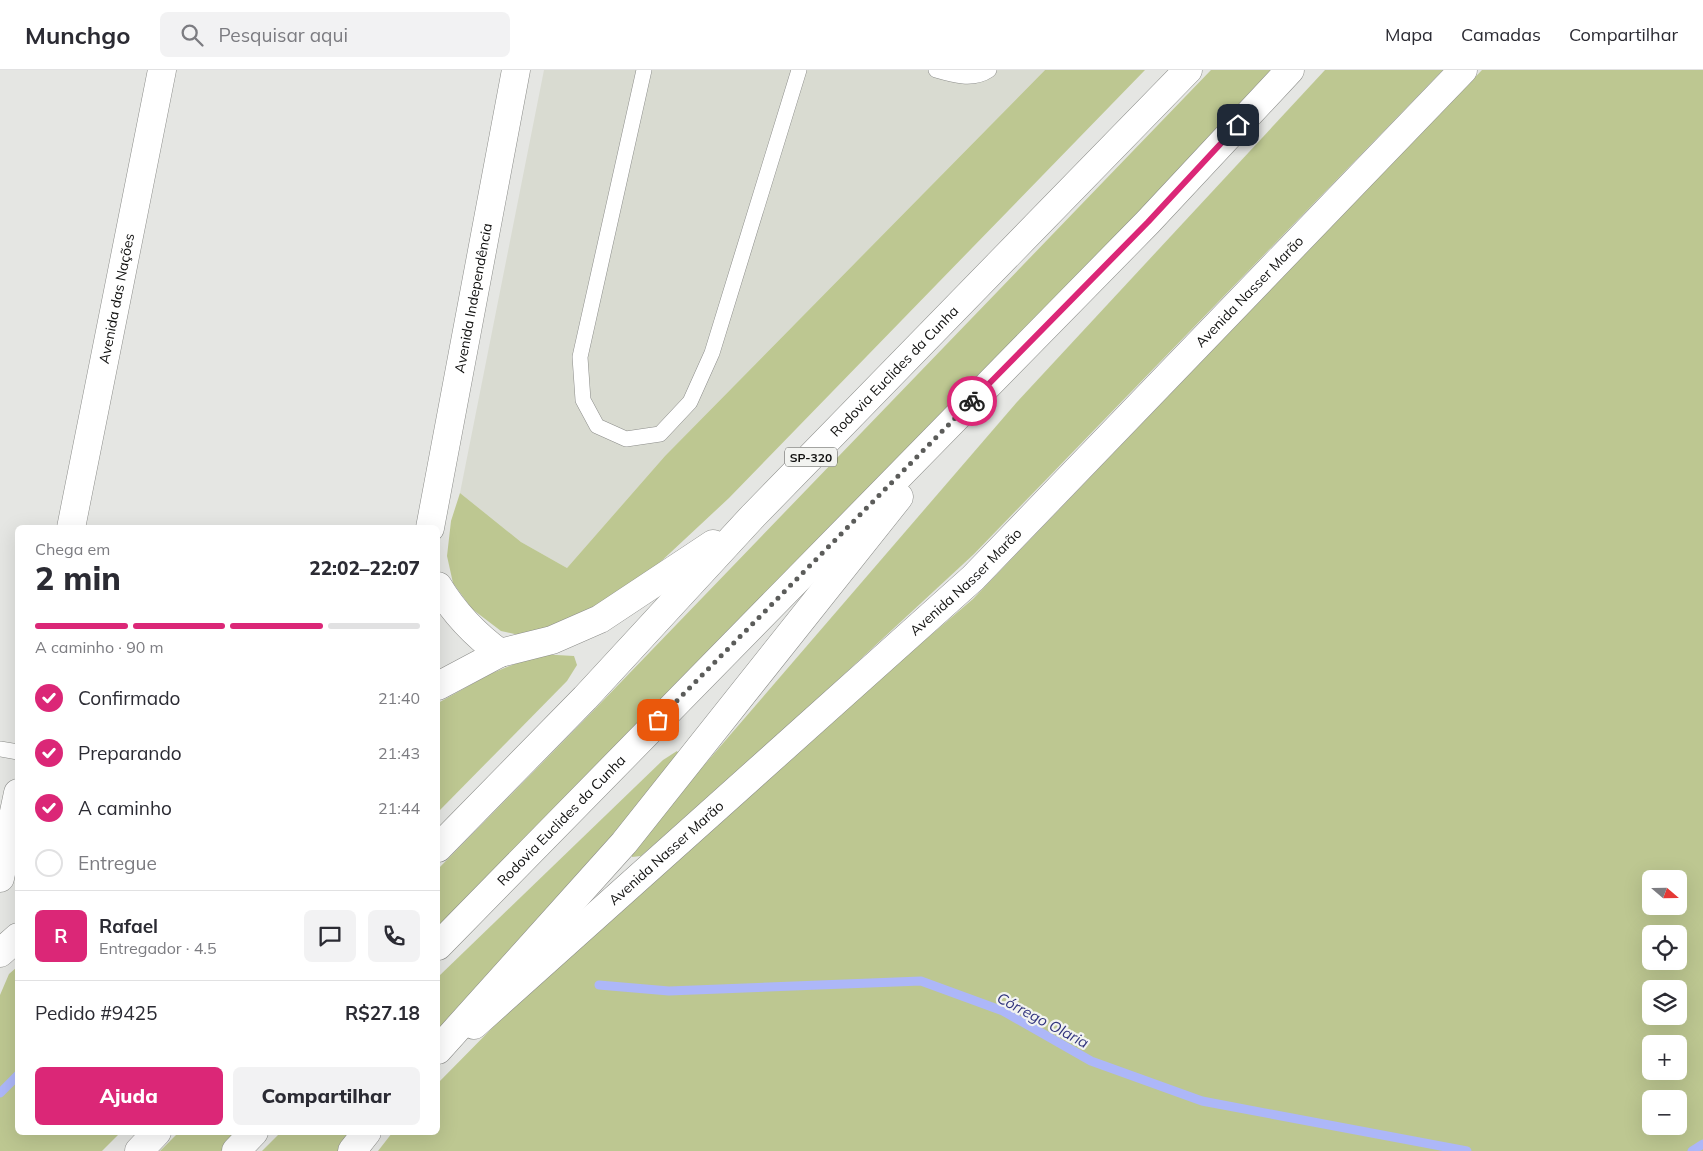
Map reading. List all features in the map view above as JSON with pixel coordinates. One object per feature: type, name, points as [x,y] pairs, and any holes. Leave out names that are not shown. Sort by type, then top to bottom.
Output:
[{"type":"main road","name":"Avenida das Nações","points":[[72,525],[162,70]]},
{"type":"main road","name":"Avenida Independência","points":[[431,525],[516,70]]},
{"type":"main road","name":"Rodovia Euclides da Cunha","points":[[440,846],[585,698],[753,516],[1188,70]]},
{"type":"main road","name":"Rodovia Euclides da Cunha","points":[[440,944],[1148,222],[1290,70]]},
{"type":"main road","name":"Avenida Nasser Marão","points":[[440,1056],[973,578],[1463,70]]},
{"type":"main road","points":[[440,1048],[624,844],[989,383]]},
{"type":"main road","points":[[440,685],[500,654],[552,640],[600,619],[753,516]]},
{"type":"main road","points":[[440,589],[450,606],[472,632],[500,654]]},
{"type":"main road","points":[[0,878],[15,810]]},
{"type":"main road","points":[[0,953],[15,940]]},
{"type":"main road","points":[[139,1151],[154,1135]]},
{"type":"main road","points":[[236,1151],[251,1135]]},
{"type":"main road","points":[[352,1151],[365,1135]]},
{"type":"lane","points":[[644,70],[580,357],[583,400],[597,426],[626,439],[660,434],[690,402],[712,353],[798,70]]},
{"type":"lane","points":[[936,70],[960,77],[984,74],[989,70]]},
{"type":"lane","points":[[0,749],[15,752]]},
{"type":"shaded area","points":[[544,70],[1045,70],[665,456],[567,568],[521,542],[460,493]]},
{"type":"green space","points":[[1045,70],[1145,70],[729,498],[640,581],[597,608],[528,637],[501,631],[472,609],[453,583],[447,556],[451,521],[460,493],[521,542],[567,568],[665,456]]},
{"type":"green space","points":[[1211,70],[1272,70],[1138,213],[440,927],[440,867],[595,709]]},
{"type":"green space","points":[[1325,70],[1443,70],[974,554],[730,780],[641,856],[632,857],[631,850],[1017,402]]},
{"type":"green space","points":[[1482,70],[1703,70],[1703,1151],[378,1151],[390,1135],[440,1135],[440,1081],[578,941],[746,793],[973,599]]},
{"type":"green space","points":[[539,654],[574,656],[577,665],[567,681],[440,810],[440,702],[490,674]]},
{"type":"green space","points":[[677,751],[680,756],[674,769],[440,1035],[440,975],[663,760]]},
{"type":"green space","points":[[15,969],[15,1135],[118,1135],[102,1151],[0,1151],[0,995],[9,974]]},
{"type":"green space","points":[[176,1135],[237,1135],[221,1151],[160,1151]]},
{"type":"green space","points":[[278,1135],[353,1135],[340,1151],[262,1151]]},
{"type":"waterway","name":"Córrego Olaria","points":[[599,985],[669,991],[921,981],[1003,1011],[1091,1061],[1202,1101],[1467,1151]]},
{"type":"waterway","name":"Córrego Olaria","points":[[0,1093],[15,1078]]},
{"type":"waterway","name":"Córrego Olaria","points":[[1692,1151],[1703,1144]]},
{"type":"way so far","points":[[658,720],[972,401]]},
{"type":"route","points":[[972,401],[1148,222],[1238,125]]}]
